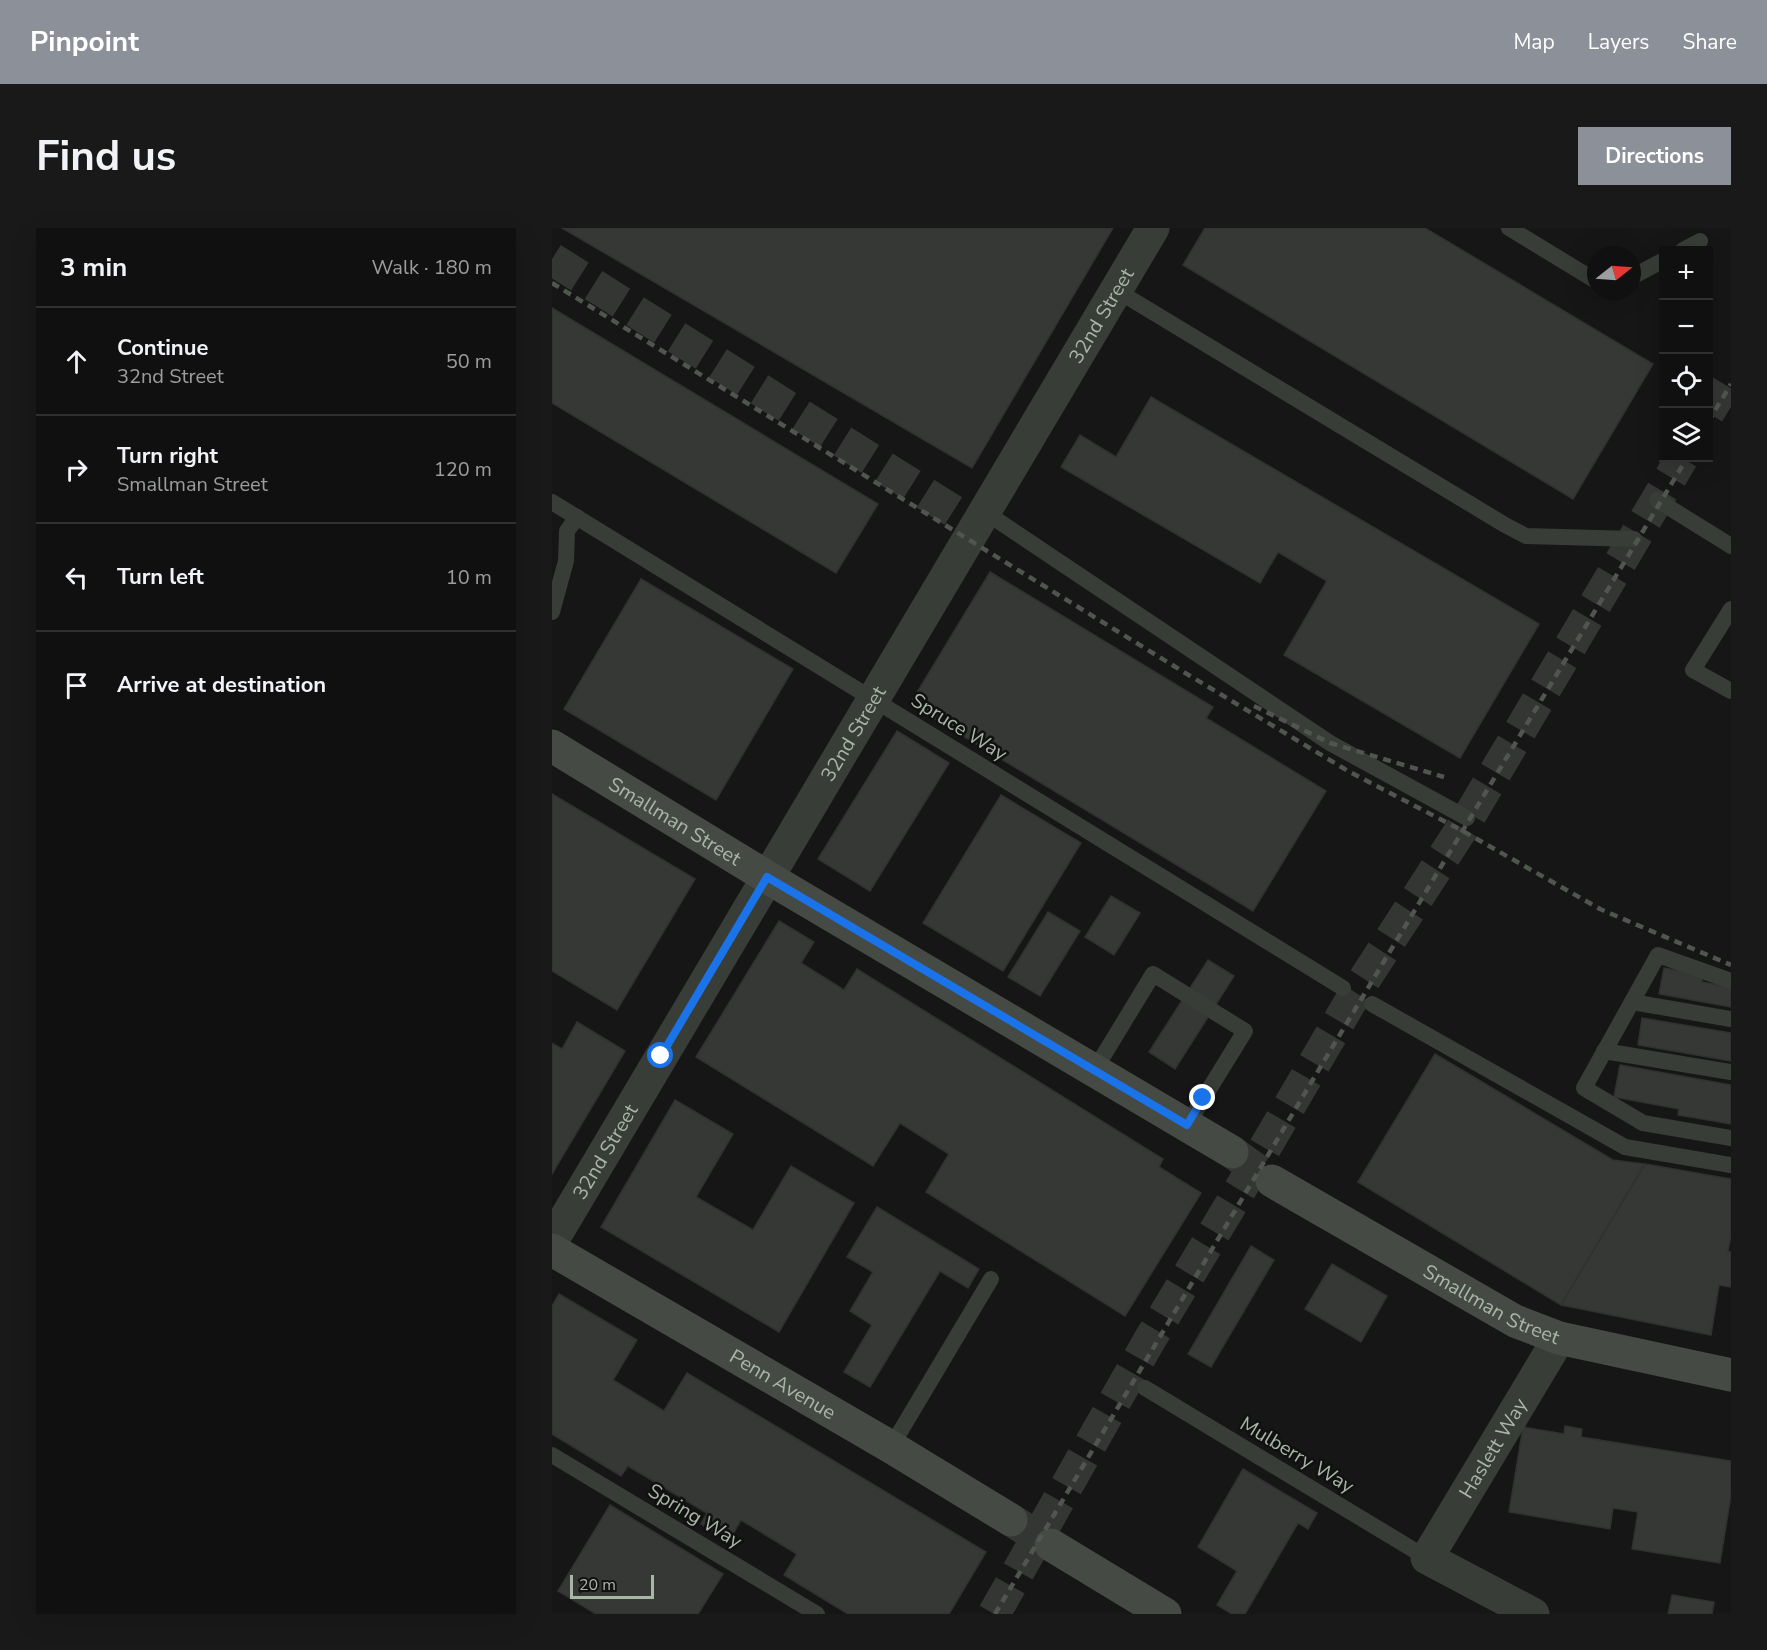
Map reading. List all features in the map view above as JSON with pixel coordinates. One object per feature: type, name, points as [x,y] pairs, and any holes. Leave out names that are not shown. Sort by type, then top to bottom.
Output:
[{"type":"street","name":"32nd Street","points":[[552,1241],[1154,228]]},
{"type":"street","name":"Smallman Street","points":[[552,746],[767,877],[1232,1152]]},
{"type":"street","name":"Smallman Street","points":[[1272,1181],[1515,1321],[1559,1338],[1731,1375]]},
{"type":"street","name":"Penn Avenue","points":[[552,1250],[891,1447],[1011,1520]]},
{"type":"street","name":"Haslett Way","points":[[1427,1558],[1559,1338]]},
{"type":"street","points":[[1051,1545],[1165,1614]]},
{"type":"street","points":[[1427,1558],[1533,1614]]},
{"type":"lane","points":[[1509,228],[1587,276]]},
{"type":"lane","points":[[1691,246],[1700,241]]},
{"type":"lane","points":[[1641,272],[1659,263]]},
{"type":"lane","points":[[1116,290],[1526,536],[1634,539]]},
{"type":"lane","points":[[1657,500],[1731,546]]},
{"type":"lane","name":"Spruce Way","points":[[552,502],[1343,988]]},
{"type":"lane","points":[[985,512],[1330,743],[1467,818]]},
{"type":"lane","points":[[552,612],[566,561],[567,531],[577,517]]},
{"type":"lane","points":[[1731,609],[1693,670],[1731,692]]},
{"type":"lane","points":[[1731,981],[1658,956],[1584,1088],[1643,1123],[1731,1138]]},
{"type":"lane","points":[[1094,1071],[1153,974],[1245,1031],[1187,1125]]},
{"type":"lane","points":[[1632,1002],[1731,1019]]},
{"type":"lane","points":[[1372,1004],[1625,1147],[1731,1165]]},
{"type":"lane","points":[[1604,1052],[1731,1072]]},
{"type":"lane","points":[[891,1447],[991,1279]]},
{"type":"lane","name":"Mulberry Way","points":[[1145,1388],[1427,1558]]},
{"type":"lane","name":"Spring Way","points":[[552,1455],[817,1614]]},
{"type":"building","points":[[562,228],[1113,228],[972,468]]},
{"type":"building","points":[[1205,228],[1425,228],[1653,364],[1573,499],[1183,265]]},
{"type":"building","points":[[552,308],[878,504],[836,573],[552,403]]},
{"type":"building","points":[[1151,397],[1539,624],[1460,758],[1284,655],[1327,581],[1278,552],[1260,583],[1061,467],[1080,435],[1116,457]]},
{"type":"building","points":[[990,572],[1213,707],[1206,718],[1326,791],[1253,911],[910,704]]},
{"type":"building","points":[[641,579],[793,669],[716,800],[564,709]]},
{"type":"building","points":[[897,731],[949,763],[870,891],[818,859]]},
{"type":"building","points":[[552,794],[695,879],[617,1010],[552,971]]},
{"type":"building","points":[[1001,795],[1081,843],[1003,971],[923,923]]},
{"type":"building","points":[[1111,896],[1140,913],[1114,955],[1085,937]]},
{"type":"building","points":[[1048,912],[1080,931],[1040,996],[1008,977]]},
{"type":"building","points":[[779,921],[814,942],[801,963],[844,990],[857,969],[1163,1159],[1159,1167],[1201,1193],[1125,1316],[926,1192],[949,1154],[900,1123],[873,1166],[696,1057]]},
{"type":"building","points":[[1208,960],[1234,976],[1175,1069],[1149,1052]]},
{"type":"building","points":[[1664,968],[1703,975],[1702,982],[1731,987],[1731,1007],[1659,994]]},
{"type":"building","points":[[1642,1018],[1731,1033],[1731,1061],[1638,1045]]},
{"type":"building","points":[[577,1022],[625,1051],[552,1174],[552,1043],[562,1049]]},
{"type":"building","points":[[1435,1054],[1613,1160],[1645,1164],[1561,1305],[1358,1182]]},
{"type":"building","points":[[1620,1065],[1731,1085],[1731,1124],[1678,1115],[1679,1109],[1614,1097]]},
{"type":"building","points":[[675,1100],[733,1134],[696,1197],[753,1230],[791,1166],[854,1203],[779,1332],[601,1227]]},
{"type":"building","points":[[1645,1164],[1731,1179],[1731,1236],[1728,1251],[1731,1252],[1731,1287],[1719,1285],[1711,1335],[1561,1305]]},
{"type":"building","points":[[877,1207],[979,1269],[968,1288],[940,1271],[870,1387],[844,1372],[872,1325],[850,1311],[873,1272],[847,1257]]},
{"type":"building","points":[[1251,1246],[1274,1260],[1211,1367],[1188,1354]]},
{"type":"building","points":[[1332,1264],[1387,1296],[1361,1342],[1305,1309]]},
{"type":"building","points":[[559,1294],[637,1340],[613,1380],[664,1411],[687,1373],[986,1552],[949,1614],[848,1614],[784,1575],[797,1554],[741,1520],[729,1541],[701,1524],[707,1513],[628,1466],[621,1476],[552,1434],[552,1306]]},
{"type":"building","points":[[1565,1426],[1582,1429],[1581,1437],[1731,1461],[1731,1495],[1720,1563],[1632,1549],[1638,1512],[1613,1508],[1610,1529],[1509,1512],[1523,1427],[1564,1434]]},
{"type":"building","points":[[1243,1469],[1317,1513],[1308,1529],[1298,1523],[1245,1614],[1232,1614],[1217,1605],[1237,1571],[1198,1547]]},
{"type":"building","points":[[610,1505],[723,1574],[698,1614],[596,1614],[558,1591]]},
{"type":"building","points":[[1672,1595],[1714,1602],[1712,1614],[1668,1614]]},
{"type":"tunnel","points":[[552,259],[977,526]]},
{"type":"tunnel","points":[[1711,408],[1731,375]]},
{"type":"tunnel","points":[[994,1614],[1149,1341],[1355,994],[1461,830],[1680,462]]},
{"type":"tunnel","points":[[1232,1152],[1272,1181]]},
{"type":"tunnel","points":[[1011,1520],[1051,1545]]},
{"type":"railway","points":[[552,283],[1348,771],[1461,830],[1600,909],[1731,965]]},
{"type":"railway","points":[[1713,414],[1731,384]]},
{"type":"railway","points":[[995,1614],[1685,462]]},
{"type":"railway","points":[[1254,706],[1330,743],[1444,777]]},
{"type":"route","points":[[661,1056],[767,877],[1187,1125],[1203,1098]]}]
